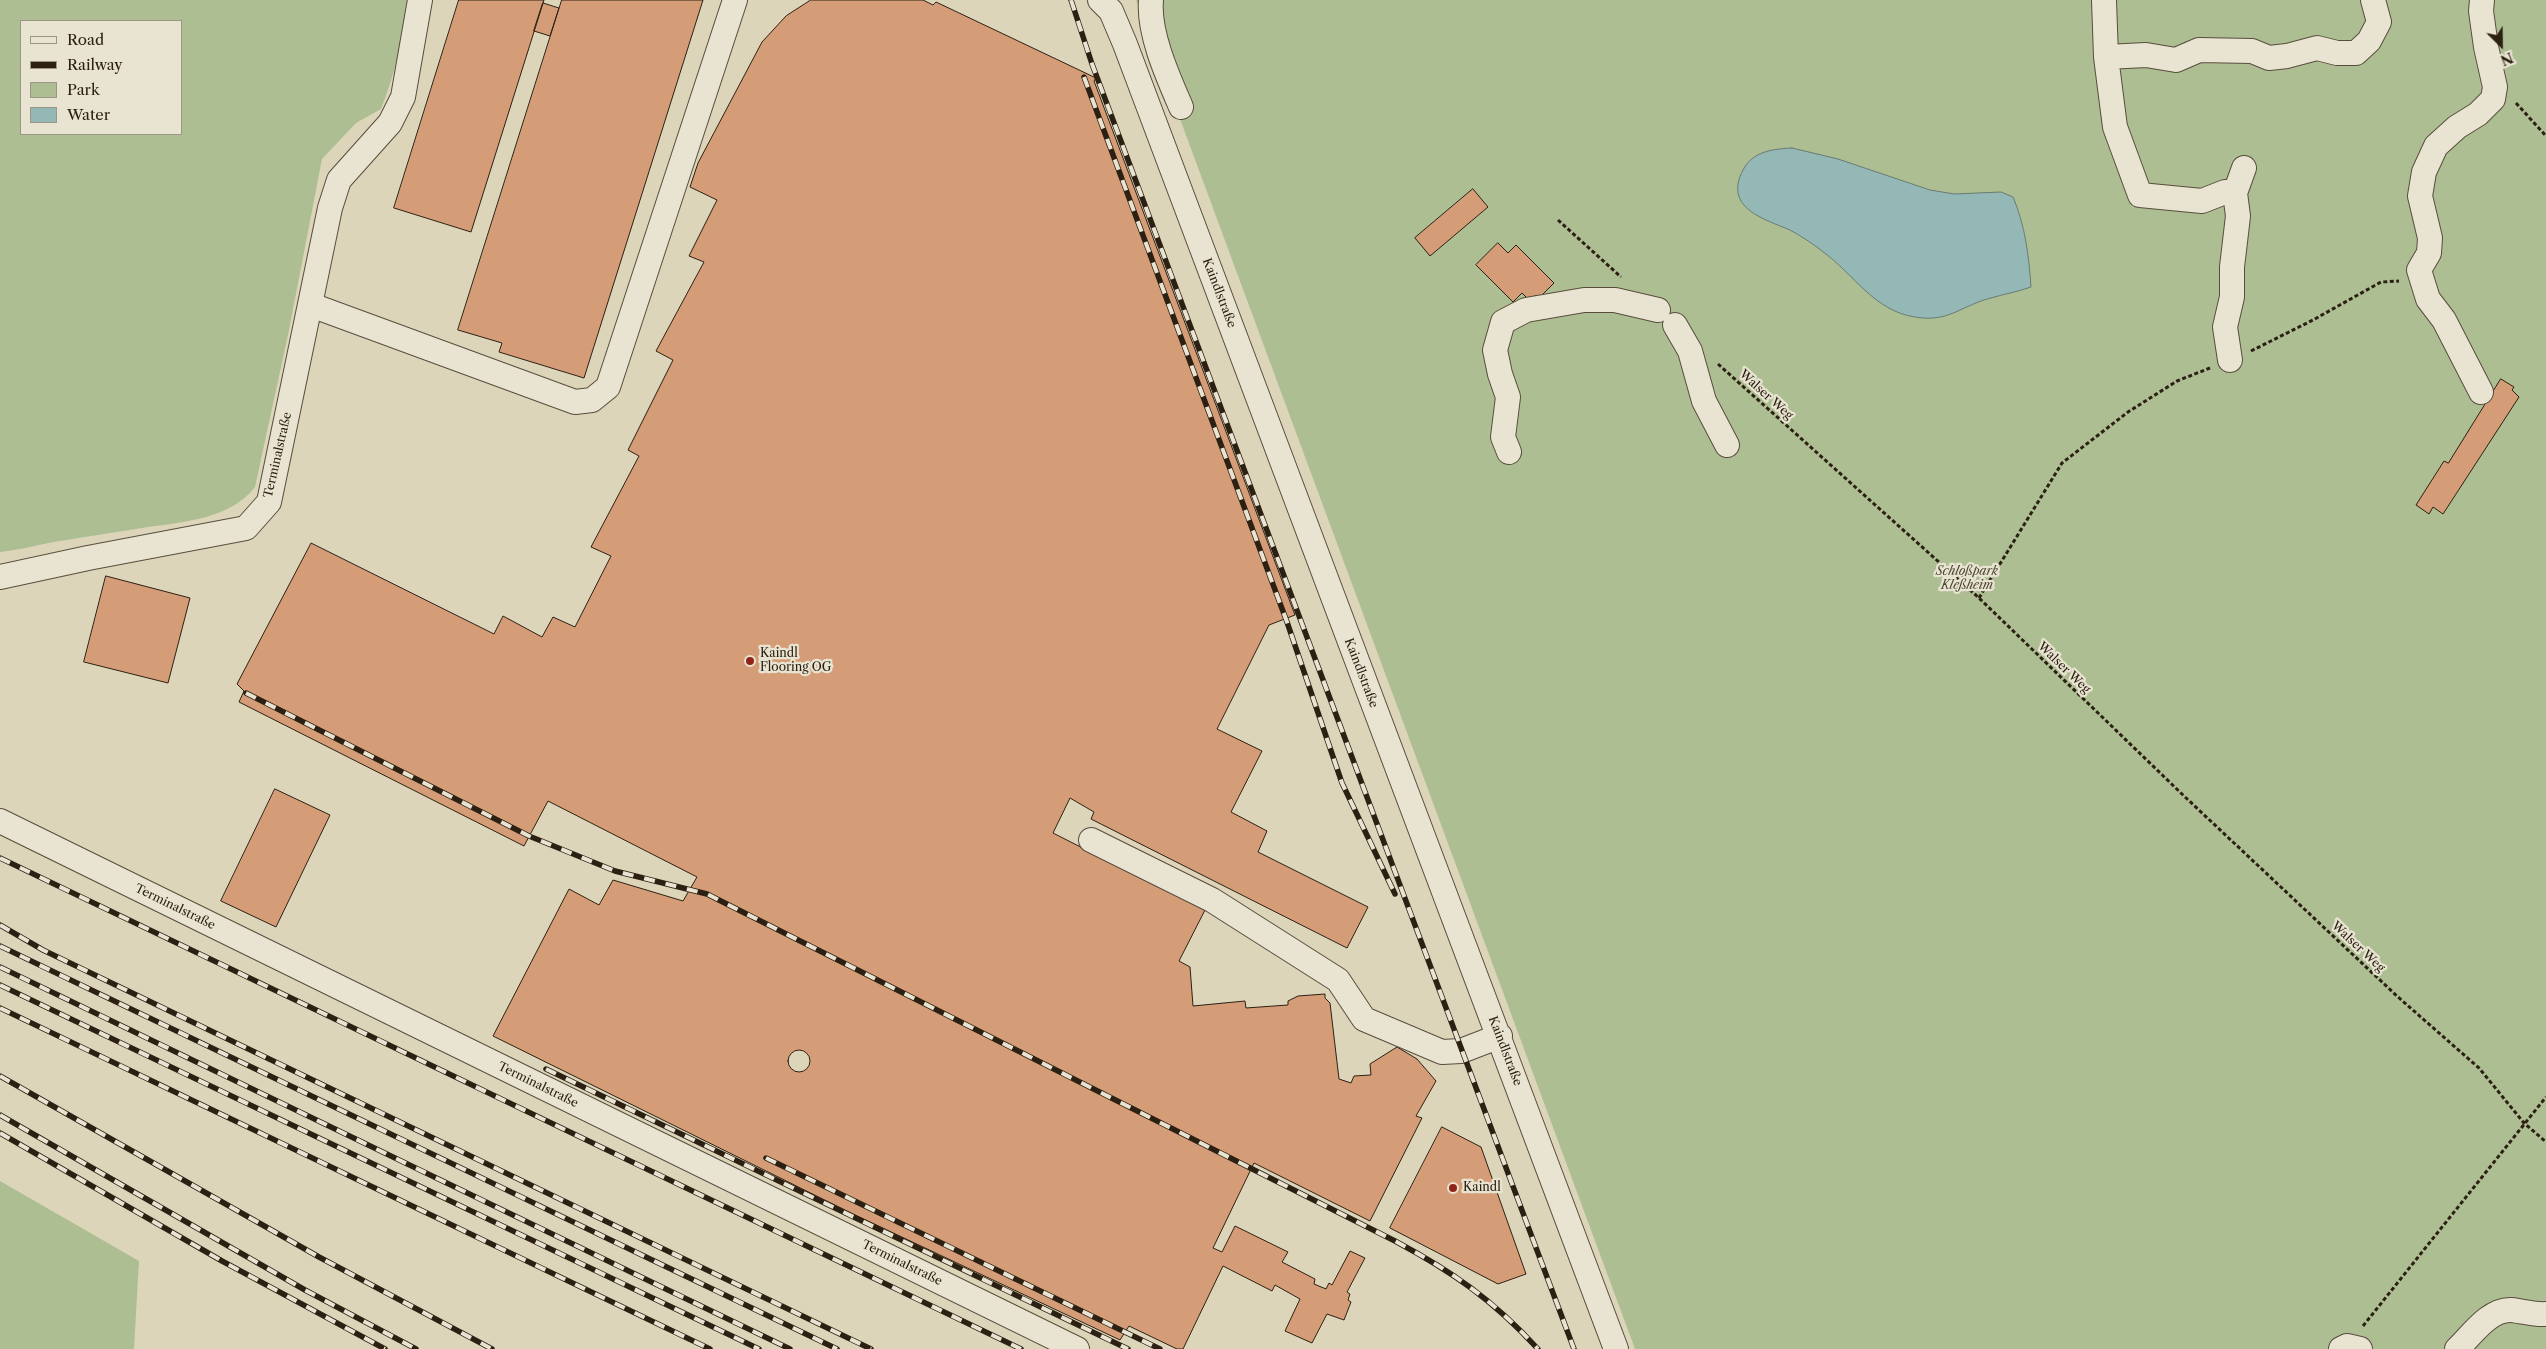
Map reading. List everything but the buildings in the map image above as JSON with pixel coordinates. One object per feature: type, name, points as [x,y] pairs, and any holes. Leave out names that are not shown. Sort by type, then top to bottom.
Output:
[{"type":"street","name":"Terminalstraße","points":[[0,577],[246,528],[269,502],[330,208],[339,180],[390,123],[403,97],[420,0]]},
{"type":"street","points":[[311,305],[575,402],[592,400],[608,387],[736,0]]},
{"type":"street","name":"Kaindlstraße","points":[[1100,0],[1110,11],[1125,44],[1500,1036],[1616,1349]]},
{"type":"street","points":[[1151,0],[1150,8],[1158,44],[1168,78],[1181,107]]},
{"type":"street","points":[[2104,0],[2106,57],[2114,127],[2140,196],[2202,201],[2225,192],[2235,193]]},
{"type":"street","points":[[2106,57],[2146,55],[2176,60],[2199,50],[2252,51],[2269,58],[2287,56],[2318,48],[2337,53],[2356,53],[2370,41],[2379,22],[2373,0]]},
{"type":"street","points":[[2481,392],[2444,320],[2425,292],[2419,270],[2428,253],[2430,238],[2420,196],[2424,172],[2436,146],[2457,127],[2478,114],[2493,99],[2496,87],[2486,47],[2481,11],[2482,0]]},
{"type":"street","points":[[2230,360],[2225,327],[2232,297],[2232,267],[2238,216],[2235,193],[2244,168]]},
{"type":"street","points":[[1509,452],[1503,437],[1508,397],[1500,374],[1495,350],[1503,322],[1526,310],[1584,300],[1614,300],[1666,318],[1690,351],[1704,401],[1727,445]]},
{"type":"street","name":"Terminalstraße","points":[[0,821],[1077,1349]]},
{"type":"street","points":[[1091,840],[1212,900],[1338,980],[1364,1019],[1442,1052],[1461,1051],[1500,1036]]},
{"type":"street","points":[[2457,1349],[2488,1319],[2501,1312],[2510,1310],[2546,1314]]},
{"type":"path","points":[[2515,102],[2546,136]]},
{"type":"path","points":[[1558,220],[1622,278]]},
{"type":"path","points":[[1979,598],[2062,463],[2128,412],[2178,381],[2256,349],[2381,282],[2401,281],[2425,292]]},
{"type":"path","name":"Walser Weg","points":[[1712,358],[1979,598],[2184,796],[2398,996],[2479,1068],[2524,1123],[2546,1142]]},
{"type":"path","points":[[2349,1348],[2546,1097]]},
{"type":"green space","points":[[0,0],[408,0],[398,56],[381,109],[356,123],[322,159],[288,335],[255,487],[244,499],[216,514],[184,522],[60,541],[0,552]]},
{"type":"green space","name":"Schloßpark Kleßheim","points":[[1136,0],[2546,0],[2546,1349],[1635,1349]]},
{"type":"green space","points":[[0,1181],[139,1261],[134,1349],[0,1349]]},
{"type":"water","points":[[1792,148],[1838,159],[1930,190],[1954,194],[2001,192],[2013,197],[2026,241],[2031,287],[1981,301],[1937,318],[1915,317],[1888,307],[1876,300],[1834,260],[1814,245],[1790,230],[1758,216],[1742,203],[1738,194],[1738,183],[1747,164],[1764,152]]},
{"type":"railway","points":[[1071,0],[1092,64],[1574,1349]]},
{"type":"railway","points":[[1084,77],[1287,622],[1342,783],[1395,894]]},
{"type":"railway","points":[[246,693],[529,836],[615,871],[707,894],[1395,1241],[1471,1288],[1505,1316],[1538,1349]]},
{"type":"railway","points":[[0,858],[1021,1349]]},
{"type":"railway","points":[[0,925],[43,950],[871,1349]]},
{"type":"railway","points":[[0,946],[837,1349]]},
{"type":"railway","points":[[0,967],[790,1349]]},
{"type":"railway","points":[[0,985],[759,1349]]},
{"type":"railway","points":[[0,1008],[710,1349]]},
{"type":"railway","points":[[546,1069],[1128,1349]]},
{"type":"railway","points":[[0,1076],[319,1257],[492,1349]]},
{"type":"railway","points":[[0,1115],[305,1290],[416,1349]]},
{"type":"railway","points":[[0,1133],[222,1261],[385,1349]]},
{"type":"railway","points":[[766,1158],[1160,1349]]},
{"type":"place","name":"Kaindl Flooring OG","points":[[750,661]]},
{"type":"place","name":"Kaindl","points":[[1453,1188]]}]
